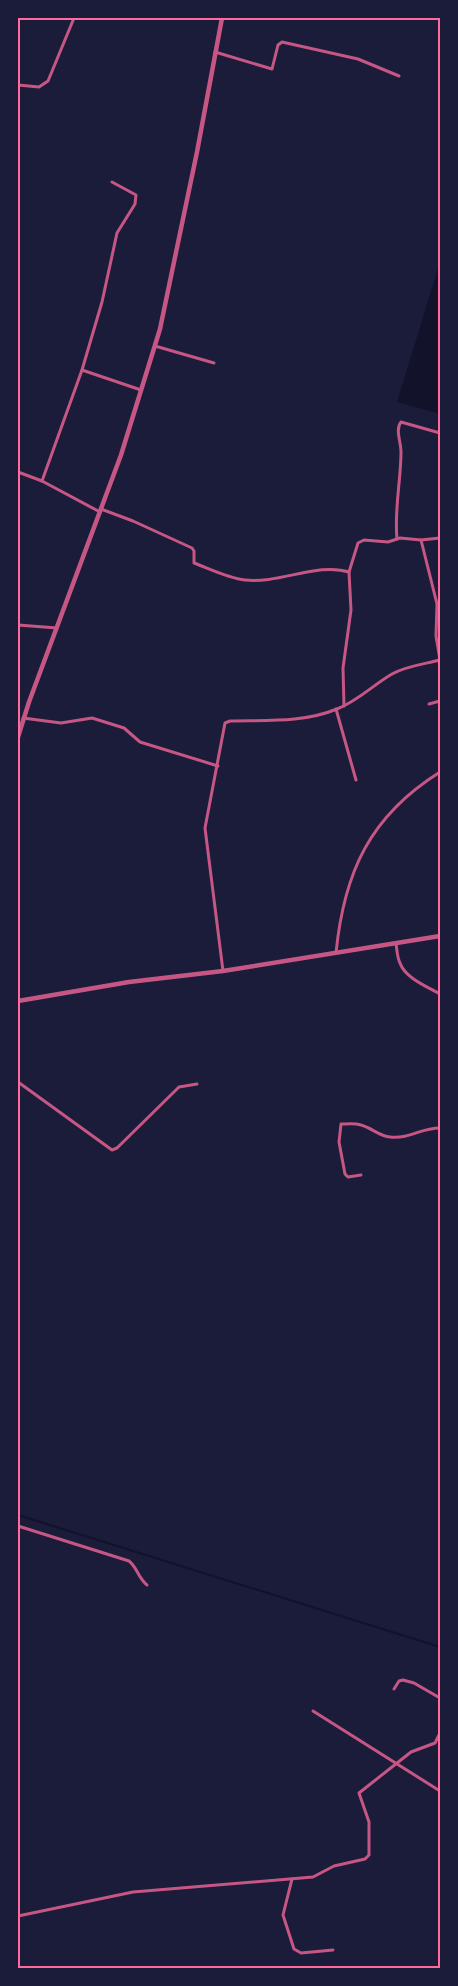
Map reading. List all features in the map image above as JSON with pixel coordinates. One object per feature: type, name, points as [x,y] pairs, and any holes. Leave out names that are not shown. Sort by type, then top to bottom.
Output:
[{"type":"street","points":[[18,85],[39,87],[48,81],[74,18]]},
{"type":"street","points":[[18,737],[121,455],[155,346],[183,222],[222,18]]},
{"type":"street","points":[[215,52],[272,69],[278,45],[282,42],[358,59],[399,76]]},
{"type":"street","points":[[42,481],[82,370],[102,302],[117,233],[135,204],[136,195],[112,182]]},
{"type":"street","points":[[155,346],[214,363]]},
{"type":"street","points":[[82,370],[141,390]]},
{"type":"street","points":[[397,539],[401,450],[399,424],[401,422],[440,433]]},
{"type":"street","points":[[18,472],[42,481],[101,511],[133,521],[192,548],[194,551],[194,563],[236,578],[254,580],[334,569],[349,572]]},
{"type":"street","points":[[344,706],[343,668],[351,610],[349,572],[359,541],[388,542],[397,539],[421,540],[440,538]]},
{"type":"street","points":[[223,971],[205,828],[218,766],[223,726],[227,721],[302,719],[336,709],[359,698],[398,671],[440,660],[436,636],[439,619],[438,604],[421,540]]},
{"type":"street","points":[[18,625],[57,628]]},
{"type":"street","points":[[429,704],[440,701]]},
{"type":"street","points":[[336,709],[356,780]]},
{"type":"street","points":[[24,718],[61,723],[92,718],[124,728],[140,742],[218,766]]},
{"type":"street","points":[[336,953],[344,897],[368,842],[401,801],[440,772]]},
{"type":"street","points":[[18,1001],[129,982],[223,971],[440,936]]},
{"type":"street","points":[[396,943],[403,969],[409,975],[440,994]]},
{"type":"street","points":[[18,1082],[112,1150],[117,1148],[179,1087],[198,1084]]},
{"type":"street","points":[[360,1175],[348,1177],[345,1174],[339,1142],[341,1124],[360,1125],[375,1133],[394,1138],[408,1136],[424,1129],[440,1128]]},
{"type":"street","points":[[18,1526],[129,1562],[133,1564],[140,1579],[147,1585]]},
{"type":"street","points":[[394,1689],[399,1681],[403,1680],[414,1683],[440,1698]]},
{"type":"street","points":[[313,1711],[440,1791]]},
{"type":"street","points":[[18,1916],[124,1893],[313,1878],[334,1866],[367,1858],[368,1816],[359,1793],[412,1752],[435,1744],[440,1733]]},
{"type":"street","points":[[292,1879],[283,1915],[294,1949],[301,1953],[333,1950]]},
{"type":"shaded area","points":[[440,262],[440,414],[397,402]]},
{"type":"waterway","points":[[18,1515],[440,1647]]}]
